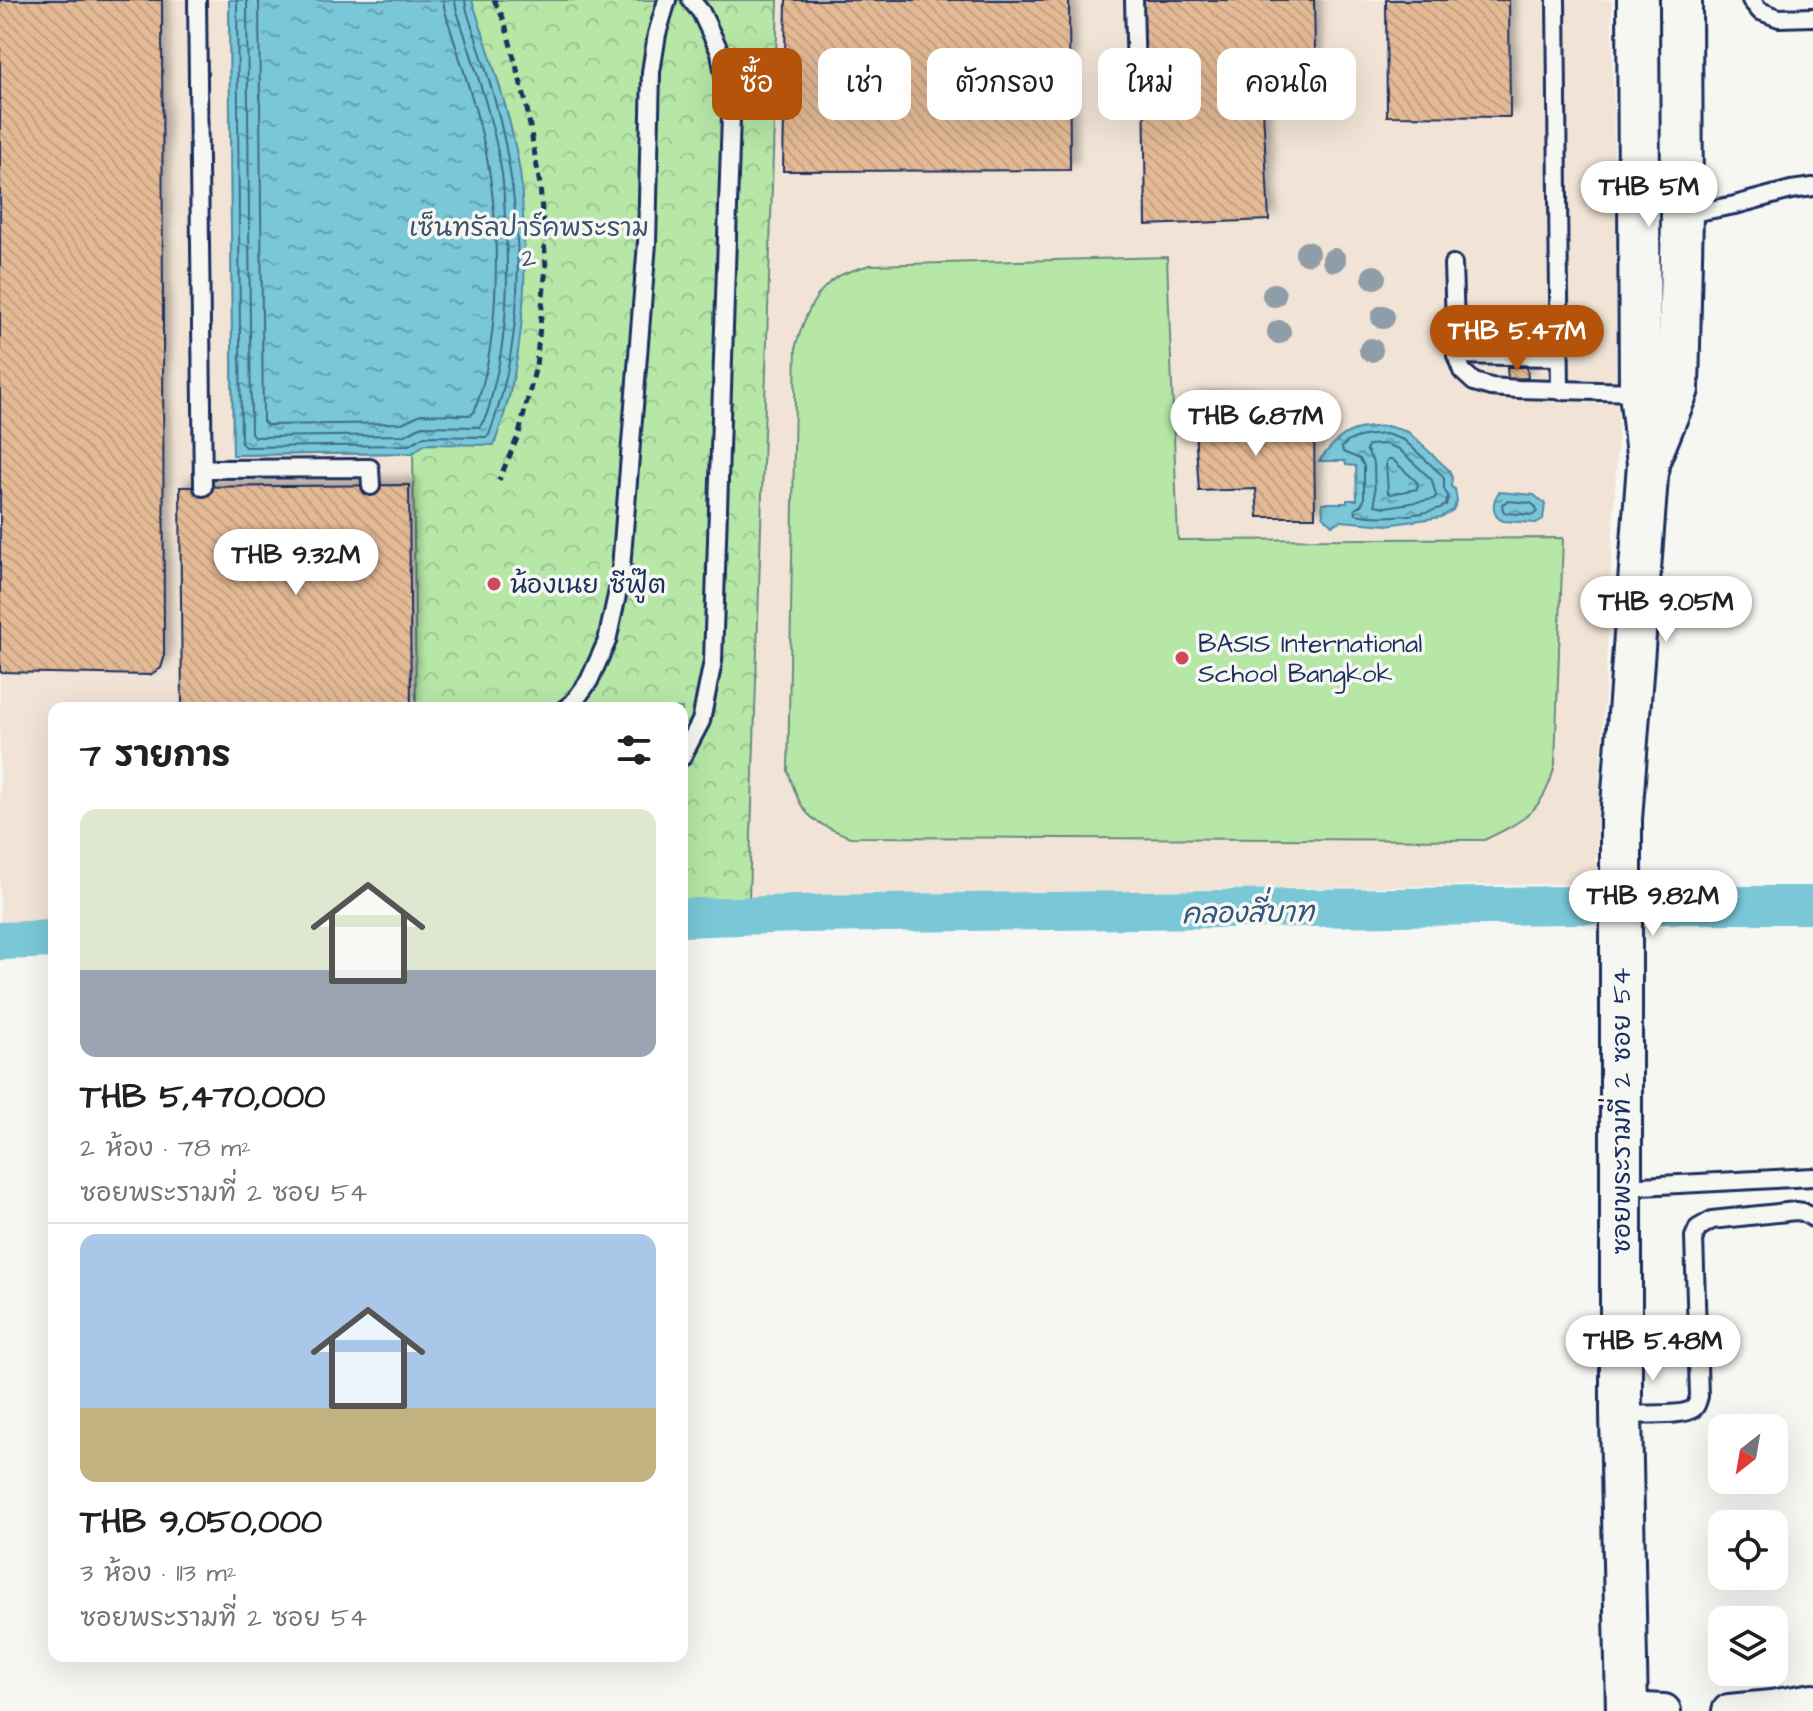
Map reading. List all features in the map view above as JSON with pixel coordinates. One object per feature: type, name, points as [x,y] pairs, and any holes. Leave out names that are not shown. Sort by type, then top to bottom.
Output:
[{"type":"street","name":"ซอยพระรามที่ 2 ซอย 54","points":[[1638,0],[1640,392],[1648,464],[1621,819],[1620,1056],[1621,1414],[1639,1710]]},
{"type":"street","name":"ซอยพระรามที่ 2 ซอย 54","points":[[1648,464],[1678,389],[1682,215],[1681,0]]},
{"type":"street","points":[[1729,1711],[1813,1700]]},
{"type":"lane","points":[[197,0],[203,487]]},
{"type":"lane","points":[[574,702],[589,681],[607,641],[620,581],[647,243],[651,72],[667,0]]},
{"type":"lane","points":[[688,746],[701,721],[713,661],[731,116],[720,52],[701,12],[691,0]]},
{"type":"lane","points":[[1134,0],[1135,48]]},
{"type":"lane","points":[[1556,0],[1560,391]]},
{"type":"lane","points":[[1751,0],[1760,11],[1779,18],[1813,17]]},
{"type":"lane","points":[[1682,215],[1813,187]]},
{"type":"lane","points":[[1453,264],[1456,355],[1462,371],[1474,382],[1491,387],[1640,392]]},
{"type":"lane","points":[[1456,355],[1559,357]]},
{"type":"lane","points":[[203,469],[285,478],[370,468],[371,486]]},
{"type":"lane","points":[[1622,1187],[1813,1177]]},
{"type":"lane","points":[[1621,1414],[1679,1413],[1693,1410],[1697,1404],[1694,1237],[1698,1228],[1712,1220],[1796,1211],[1813,1218]]},
{"type":"path","points":[[494,0],[504,20],[526,103],[540,185],[546,267],[536,366],[519,434],[499,480]]},
{"type":"shaded area","points":[[0,0],[229,0],[233,450],[413,453],[416,702],[48,702],[48,921],[0,923]]},
{"type":"shaded area","name":"BASIS International School Bangkok","points":[[778,0],[1612,0],[1618,432],[1595,883],[749,898],[774,120],[802,120],[802,48],[776,48]]},
{"type":"green space","name":"เซ็นทรัลปาร์คพระราม 2","points":[[229,0],[778,0],[776,48],[712,48],[712,120],[774,120],[749,898],[688,900],[688,702],[416,702],[413,453],[233,455]]},
{"type":"green space","points":[[1167,257],[1178,540],[1563,538],[1555,764],[1539,803],[1511,827],[1484,840],[850,837],[824,826],[802,807],[788,771],[796,345],[817,297],[839,276],[870,265]]},
{"type":"water","points":[[229,0],[472,0],[511,129],[520,172],[523,215],[525,274],[521,332],[511,389],[494,445],[425,444],[413,453],[233,455]]},
{"type":"water","points":[[1387,426],[1408,432],[1449,470],[1457,501],[1453,510],[1441,517],[1387,525],[1341,521],[1332,525],[1323,516],[1322,503],[1357,500],[1356,466],[1346,465],[1345,461],[1319,461],[1334,443],[1348,433]]},
{"type":"water","points":[[1499,492],[1534,495],[1545,504],[1543,519],[1536,523],[1499,519],[1494,508]]},
{"type":"building","points":[[0,0],[162,0],[164,658],[161,668],[150,675],[0,672]]},
{"type":"building","points":[[786,0],[1069,0],[1069,48],[927,48],[927,120],[1070,120],[1070,170],[783,171],[784,120],[802,120],[802,48],[785,48]]},
{"type":"building","points":[[1143,0],[1314,0],[1315,48],[1217,48],[1217,120],[1264,120],[1269,220],[1146,225],[1145,120],[1201,120],[1201,48],[1144,48]]},
{"type":"building","points":[[1386,0],[1509,0],[1510,117],[1387,116]]},
{"type":"building","points":[[1507,367],[1527,367],[1528,378],[1508,379]]},
{"type":"building","points":[[1248,398],[1248,424],[1314,422],[1315,517],[1258,517],[1256,489],[1199,491],[1193,400]]},
{"type":"building","points":[[409,485],[411,702],[182,702],[180,487]]},
{"type":"waterway","name":"คลองสี่บาท","points":[[688,918],[1570,905],[1813,905]]},
{"type":"waterway","name":"คลองสี่บาท","points":[[0,941],[48,939]]},
{"type":"place","name":"น้องเนย ซีฟู๊ต","points":[[494,584]]},
{"type":"place","name":"BASIS International School Bangkok","points":[[1182,658]]}]
